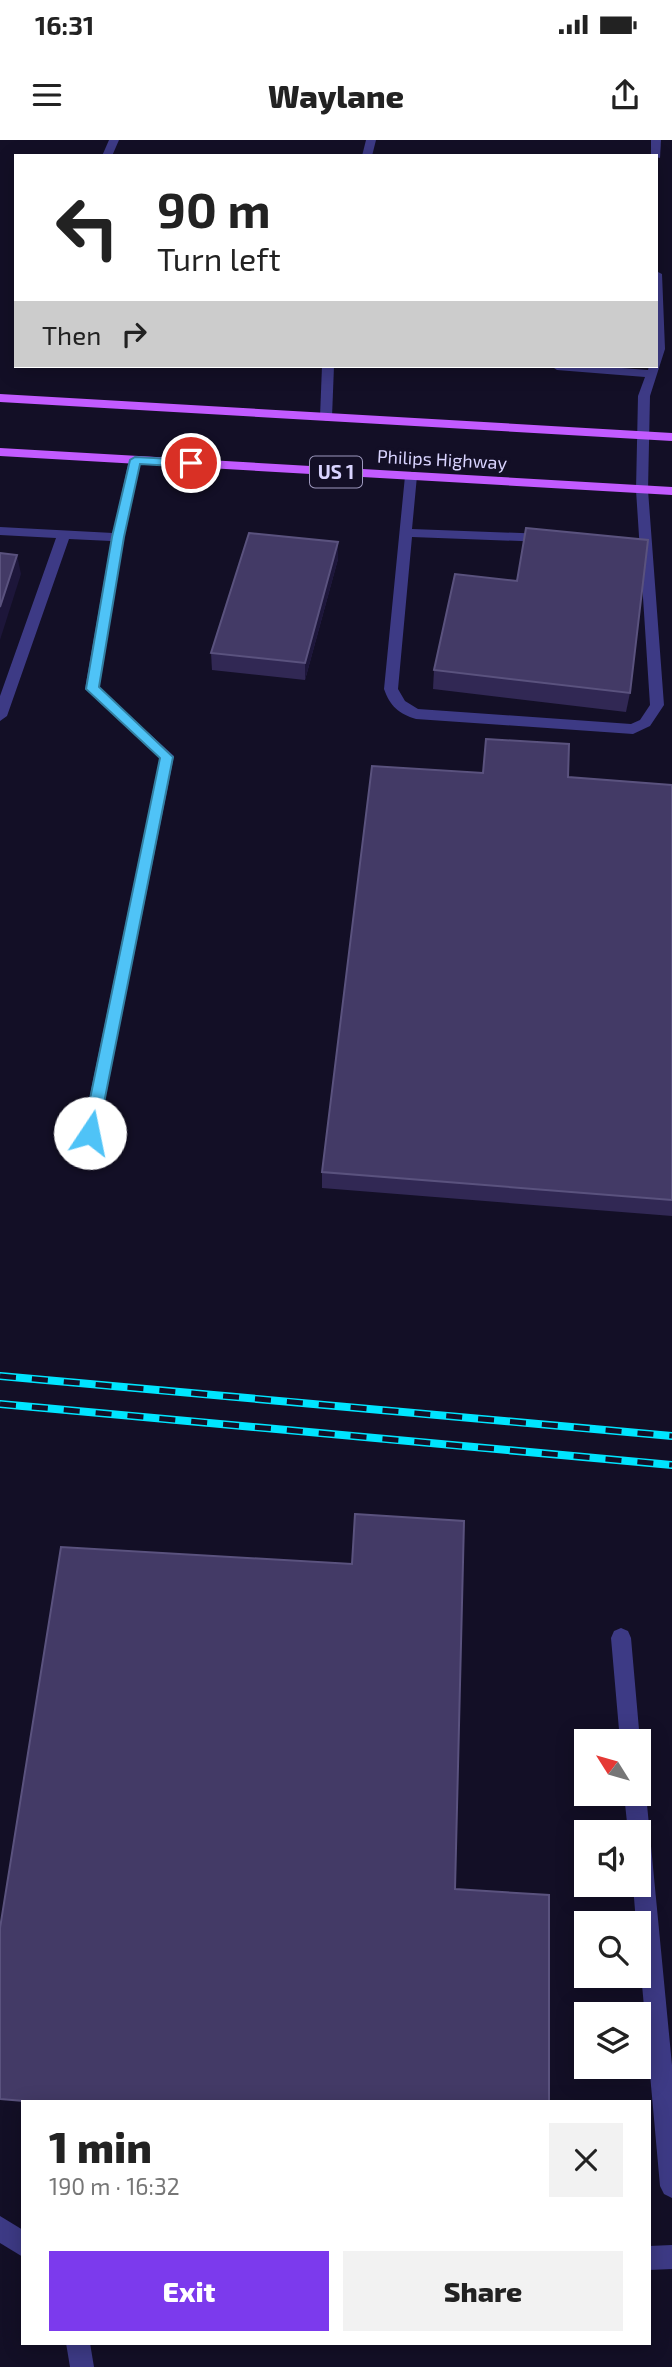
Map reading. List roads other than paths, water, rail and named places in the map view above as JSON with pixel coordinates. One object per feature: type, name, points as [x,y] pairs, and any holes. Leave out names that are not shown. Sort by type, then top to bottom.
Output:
[{"type":"main road","name":"Philips Highway","points":[[0,398],[672,437]]},
{"type":"main road","name":"Philips Highway","points":[[0,452],[672,491]]},
{"type":"street","points":[[658,328],[658,354]]},
{"type":"street","points":[[326,417],[328,368]]},
{"type":"street","points":[[411,476],[391,689],[394,700],[402,708],[416,714],[633,729],[645,723],[657,705],[639,542],[644,396],[655,368]]},
{"type":"street","points":[[90,1133],[167,757],[92,689],[118,537],[135,460]]},
{"type":"street","points":[[0,531],[118,537]]},
{"type":"street","points":[[406,533],[566,539]]},
{"type":"street","points":[[0,716],[64,534]]},
{"type":"street","points":[[621,1638],[629,1729]]},
{"type":"street","points":[[636,1806],[672,2186]]},
{"type":"street","points":[[0,2228],[21,2244]]},
{"type":"street","points":[[651,2258],[672,2257]]},
{"type":"street","points":[[78,2345],[82,2367]]},
{"type":"railway","points":[[0,1376],[672,1436]]},
{"type":"railway","points":[[0,1404],[672,1465]]}]
